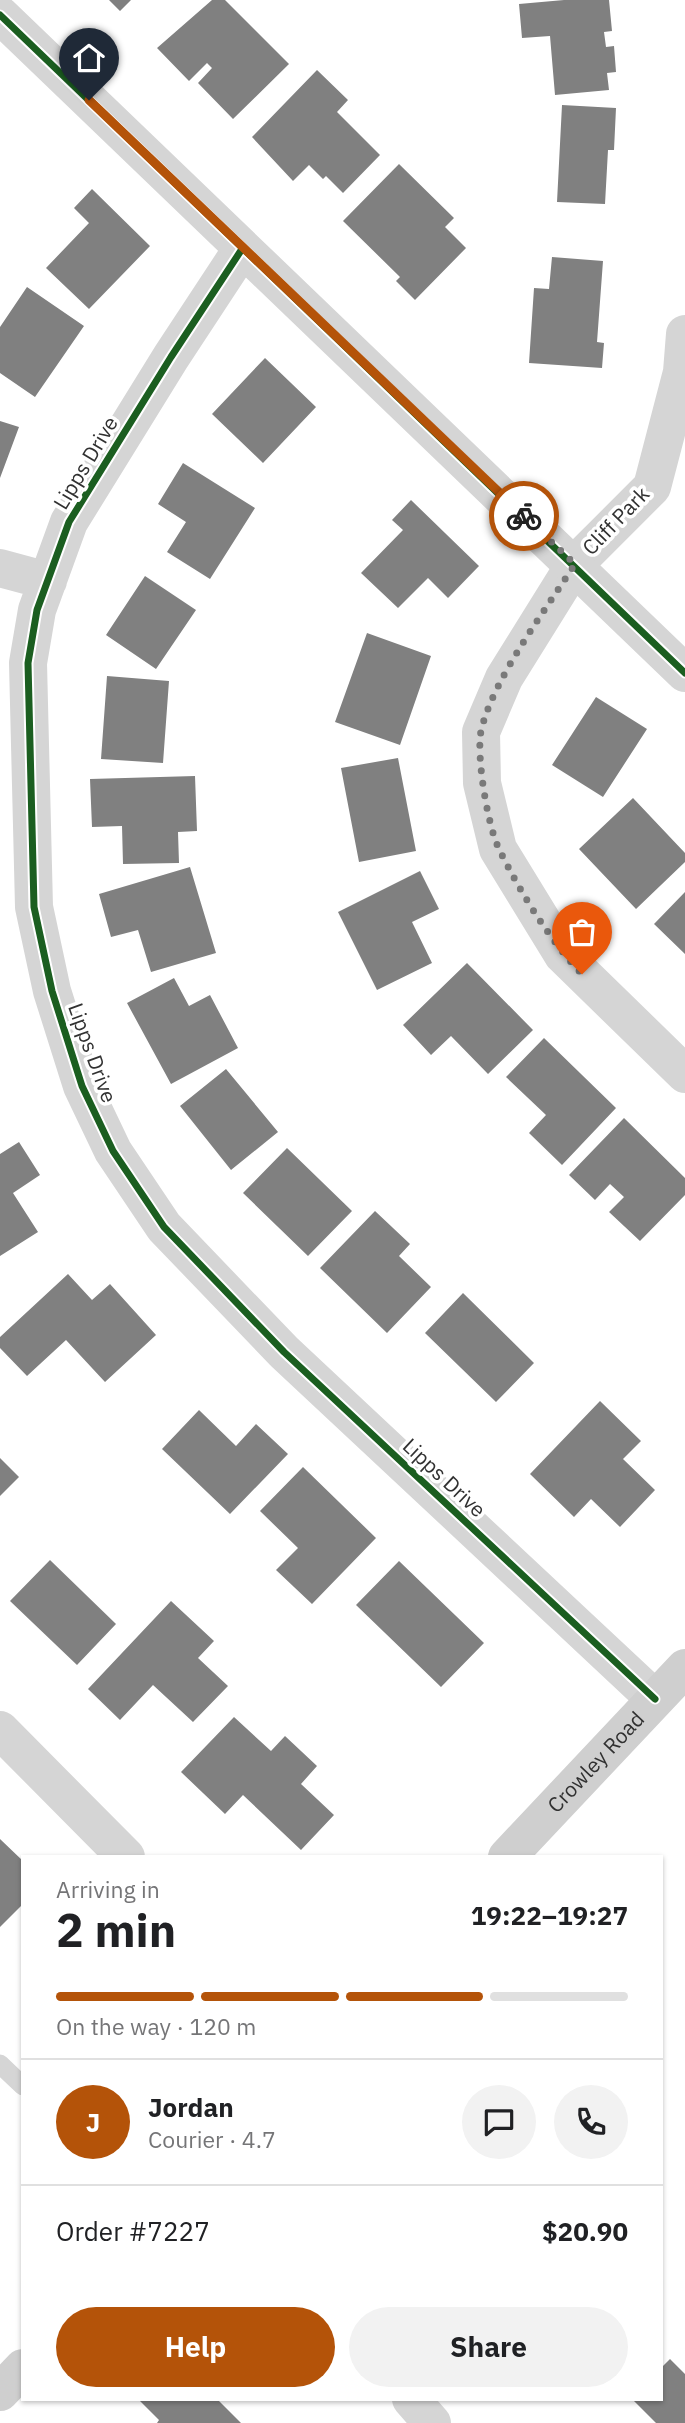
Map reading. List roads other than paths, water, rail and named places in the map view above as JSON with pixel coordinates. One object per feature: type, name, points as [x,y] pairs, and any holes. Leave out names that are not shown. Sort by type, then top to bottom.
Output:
[{"type":"main road","name":"Crowley Road","points":[[509,1855],[685,1668]]},
{"type":"main road","points":[[0,2392],[21,2370]]},
{"type":"street","points":[[0,15],[242,249],[575,564],[685,673]]},
{"type":"street","name":"Lipps Drive","points":[[242,249],[171,357],[69,522],[37,610],[28,663],[34,907],[52,991],[78,1074],[113,1151],[164,1227],[284,1352],[655,1699]]},
{"type":"street","name":"Cliff Park","points":[[685,334],[682,372],[652,487],[575,564],[499,689],[481,732],[482,783],[498,849],[563,954],[685,1074]]},
{"type":"street","points":[[0,568],[48,581]]},
{"type":"street","points":[[0,1730],[124,1855]]},
{"type":"street","points":[[413,2401],[432,2423]]},
{"type":"lane","points":[[0,2064],[21,2085]]}]
